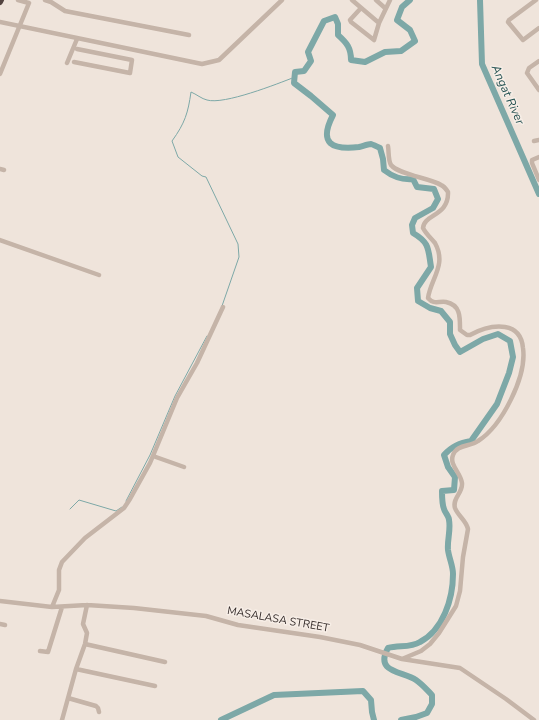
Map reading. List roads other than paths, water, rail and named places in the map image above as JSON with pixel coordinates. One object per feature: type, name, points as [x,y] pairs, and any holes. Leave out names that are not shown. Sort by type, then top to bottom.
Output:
[{"type":"street","points":[[0,74],[30,2],[18,0]]},
{"type":"street","points":[[44,0],[51,2],[65,11],[189,35]]},
{"type":"street","points":[[0,22],[202,64],[219,60],[282,0]]},
{"type":"street","points":[[352,0],[378,23]]},
{"type":"street","points":[[376,0],[385,8]]},
{"type":"street","points":[[361,8],[350,20],[350,22],[374,40],[378,23],[390,0]]},
{"type":"street","points":[[536,0],[509,20],[509,24],[521,39],[524,39],[539,28]]},
{"type":"street","points":[[67,63],[77,39]]},
{"type":"street","points":[[110,56],[112,46]]},
{"type":"street","points":[[74,62],[130,73],[132,60],[77,49]]},
{"type":"street","points":[[539,61],[529,68],[527,73],[539,90]]},
{"type":"street","points":[[388,146],[390,161],[397,169],[438,183],[448,192],[447,203],[444,208],[423,225],[423,228],[440,254],[437,272],[428,298],[434,303],[446,302],[458,310],[460,315],[460,330],[467,335],[491,326],[506,327],[517,331],[522,341],[524,357],[518,382],[507,409],[482,438],[474,443],[460,447],[452,456],[452,461],[462,479],[460,491],[454,503],[455,510],[467,524],[468,529],[463,557],[460,591],[456,606],[430,644],[421,651],[402,658]]},
{"type":"street","points":[[539,157],[532,160],[532,164],[539,180]]},
{"type":"street","points":[[0,240],[99,275]]},
{"type":"street","points":[[52,607],[59,590],[58,572],[61,564],[85,538],[126,507],[153,456],[177,398],[204,354],[223,307]]},
{"type":"street","points":[[153,456],[184,467]]},
{"type":"street","name":"MASALASA STREET","points":[[0,601],[62,608],[87,605],[134,608],[206,616],[242,625],[347,642],[383,651],[402,658],[460,668],[534,720]]},
{"type":"street","points":[[62,720],[76,669],[85,644],[87,633],[84,624],[87,605]]},
{"type":"street","points":[[40,651],[48,652],[62,608]]},
{"type":"street","points":[[85,644],[165,662]]},
{"type":"street","points":[[76,669],[155,686]]},
{"type":"street","points":[[68,698],[96,706],[99,712]]},
{"type":"waterway","points":[[401,720],[427,713],[432,704],[432,695],[416,680],[387,667],[385,656],[388,648],[416,644],[428,637],[441,622],[449,603],[453,584],[453,574],[448,550],[449,524],[443,505],[442,491],[454,490],[455,477],[448,467],[444,455],[456,445],[471,441],[497,404],[509,373],[513,357],[510,341],[498,334],[483,339],[460,352],[450,334],[450,322],[441,311],[430,308],[418,301],[417,288],[431,267],[427,247],[423,240],[413,233],[412,225],[415,218],[433,208],[438,199],[434,189],[417,187],[413,179],[397,178],[384,170],[380,148],[375,145],[371,144],[350,148],[335,146],[330,143],[327,133],[333,115],[294,83],[295,72],[304,71],[311,61],[308,52],[324,21],[335,17],[338,24],[338,35],[348,46],[351,60],[365,62],[385,52],[401,51],[415,41],[410,30],[397,20],[402,7],[410,0]]},
{"type":"waterway","name":"Angat River","points":[[480,0],[482,64],[539,194]]},
{"type":"waterway","points":[[222,306],[239,257],[238,244],[206,177],[202,176],[178,157],[172,141],[185,118],[191,92],[207,100],[225,100],[251,93],[295,77]]},
{"type":"waterway","points":[[126,501],[150,455],[175,396],[207,336]]},
{"type":"waterway","points":[[70,509],[79,500],[116,511],[122,507]]},
{"type":"waterway","points":[[221,720],[274,695],[363,691],[371,700],[374,720]]}]
